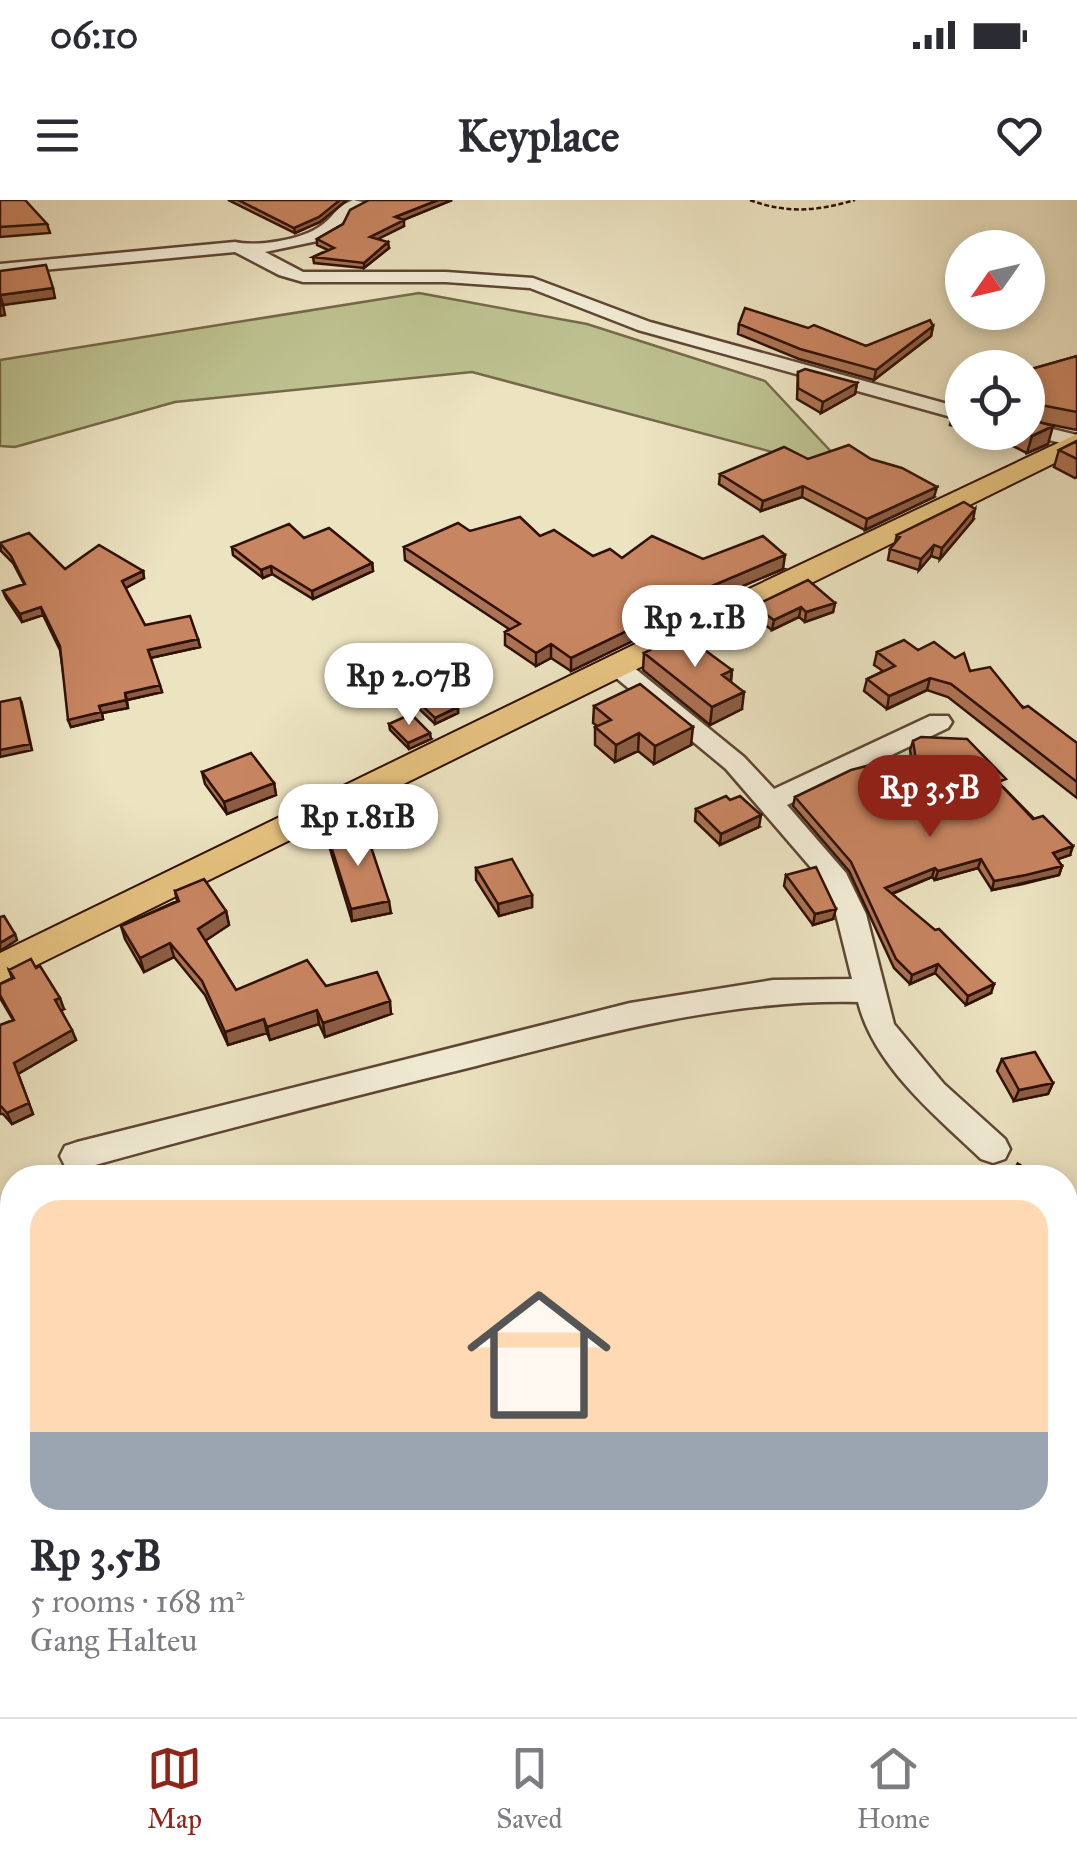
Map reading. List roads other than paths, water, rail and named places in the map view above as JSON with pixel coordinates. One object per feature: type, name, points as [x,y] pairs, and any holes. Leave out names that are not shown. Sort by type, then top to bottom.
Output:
[{"type":"main road","points":[[0,968],[1077,442]]},
{"type":"street","points":[[0,269],[223,247],[253,252],[318,237],[338,221],[342,210],[360,204]]},
{"type":"street","points":[[253,252],[288,274],[303,277],[446,277],[533,282],[644,326],[945,409]]},
{"type":"street","points":[[1045,434],[1077,442]]},
{"type":"street","points":[[618,666],[723,752],[832,873],[850,914],[880,1028],[933,1093],[993,1149]]},
{"type":"street","points":[[768,804],[940,722]]},
{"type":"street","points":[[78,1156],[225,1115],[644,1012],[867,976]]}]
